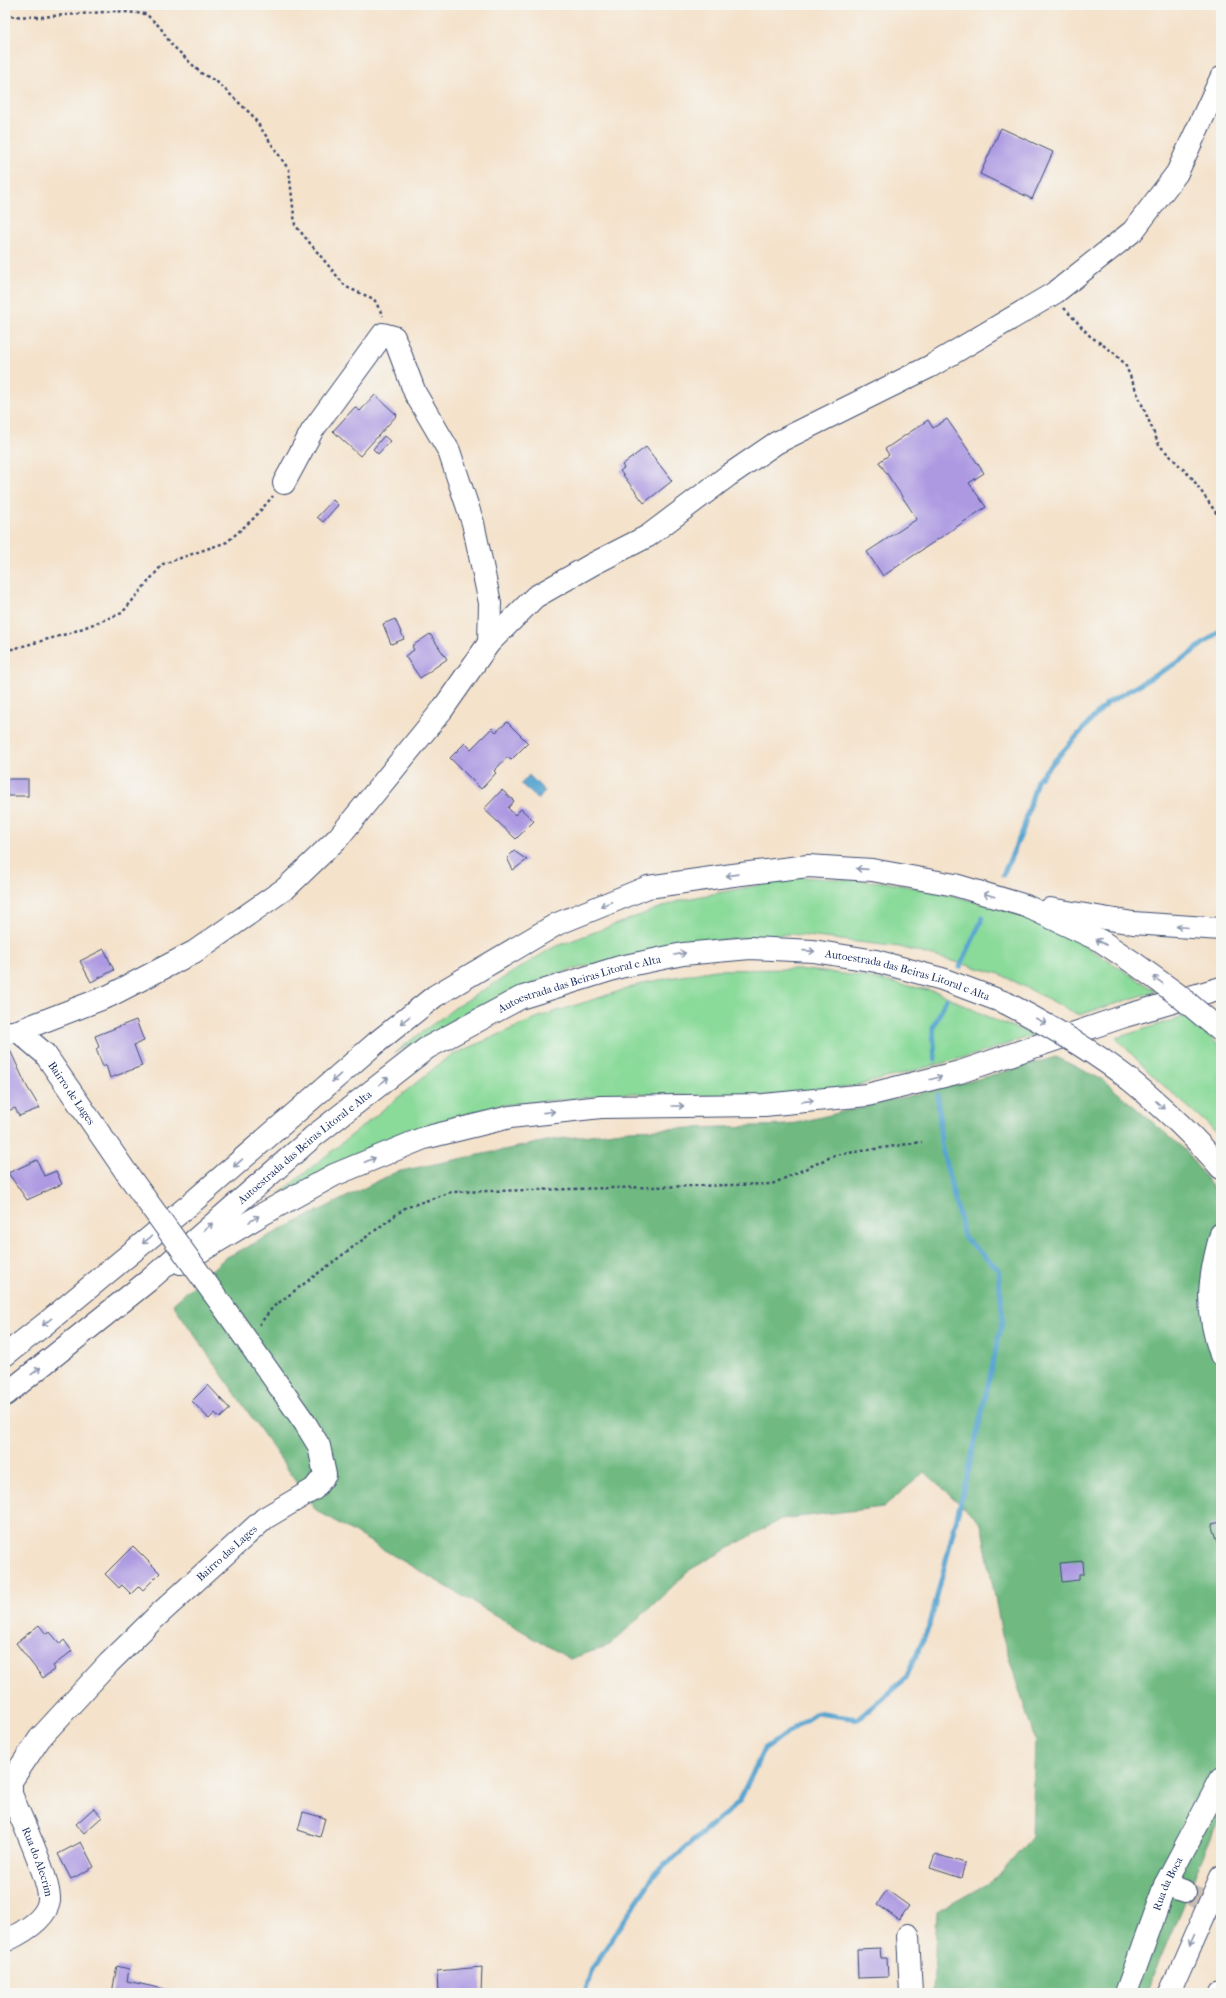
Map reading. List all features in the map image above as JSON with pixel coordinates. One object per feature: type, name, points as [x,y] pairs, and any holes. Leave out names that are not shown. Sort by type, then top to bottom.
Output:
[{"type":"main road","points":[[11,1032],[109,996],[194,952],[286,888],[338,838],[442,710],[489,643],[534,597],[593,564],[648,536],[729,475],[776,443],[931,366],[1056,292],[1133,232],[1177,173],[1221,78]]},
{"type":"main road","points":[[284,483],[312,432],[383,334],[394,337],[415,394],[449,451],[472,523],[490,603],[489,643]]},
{"type":"main road","points":[[5,1355],[45,1324],[188,1206],[376,1043],[435,996],[557,924],[648,887],[808,866],[872,870],[955,884],[1026,906],[1101,941],[1177,994],[1221,1030]]},
{"type":"main road","points":[[1026,906],[1133,923],[1221,929]]},
{"type":"main road","name":"Autoestrada das Beiras Litoral e Alta","points":[[5,1395],[148,1281],[314,1136],[421,1052],[520,998],[628,965],[682,954],[750,948],[813,951],[876,960],[942,979],[1006,1003],[1054,1028],[1108,1062],[1171,1116],[1203,1147],[1221,1168]]},
{"type":"main road","points":[[148,1281],[207,1248],[261,1215],[334,1175],[424,1138],[510,1117],[600,1106],[764,1105],[867,1095],[960,1072],[1125,1016],[1221,988]]},
{"type":"main road","name":"Bairro de Lages","points":[[11,1032],[45,1054],[126,1172],[222,1305]]},
{"type":"main road","points":[[1221,1234],[1213,1263],[1209,1286],[1210,1313],[1221,1355]]},
{"type":"main road","name":"Bairro das Lages","points":[[8,1793],[11,1781],[40,1738],[109,1663],[157,1616],[265,1518],[314,1489],[325,1475],[319,1446],[305,1423],[222,1305]]},
{"type":"main road","name":"Rua da Boca","points":[[1126,1993],[1175,1888],[1221,1779]]},
{"type":"main road","name":"Rua do Alecrim","points":[[5,1941],[19,1934],[42,1916],[49,1901],[46,1881],[8,1793]]},
{"type":"main road","points":[[1170,1993],[1221,1877]]},
{"type":"main road","points":[[908,1935],[911,1993]]},
{"type":"path","points":[[5,16],[42,17],[115,11],[146,14],[160,27],[171,44],[201,73],[217,82],[252,115],[289,170],[295,225],[346,288],[374,300],[394,337]]},
{"type":"path","points":[[1056,292],[1067,313],[1090,336],[1113,352],[1125,364],[1159,445],[1192,478],[1221,520]]},
{"type":"path","points":[[5,651],[70,633],[122,613],[163,564],[227,542],[254,518],[284,483]]},
{"type":"path","points":[[248,1342],[273,1307],[405,1208],[451,1192],[772,1184],[835,1155],[922,1142]]},
{"type":"green space","points":[[801,877],[884,882],[944,893],[1012,912],[1060,930],[1156,991],[1079,1015],[1000,974],[900,947],[791,934],[686,943],[554,974],[394,1053],[456,1007],[552,948],[681,900]]},
{"type":"green space","points":[[797,969],[861,976],[938,992],[992,1019],[1034,1035],[981,1053],[852,1087],[770,1096],[695,1096],[633,1093],[494,1106],[427,1128],[279,1194],[448,1057],[539,1017],[648,982],[715,970]]},
{"type":"green space","points":[[1186,1016],[1221,1047],[1221,1140],[1211,1127],[1154,1077],[1116,1038]]},
{"type":"green space","points":[[1056,1057],[1103,1080],[1184,1149],[1221,1198],[1221,1813],[1146,1993],[933,1993],[937,1912],[997,1878],[1032,1837],[1035,1740],[1002,1635],[981,1523],[925,1472],[883,1507],[781,1519],[691,1569],[610,1645],[570,1659],[316,1510],[173,1304],[225,1258],[396,1172],[552,1140],[629,1130],[788,1125],[967,1082]]},
{"type":"water","points":[[529,775],[545,791],[538,799],[521,784]]},
{"type":"building","points":[[1001,128],[1053,152],[1032,199],[980,174]]},
{"type":"building","points":[[375,395],[397,415],[360,456],[333,431],[355,407],[360,411]]},
{"type":"building","points":[[947,419],[984,473],[969,483],[986,507],[883,576],[867,552],[917,519],[879,462],[889,455],[885,449],[928,420],[933,428]]},
{"type":"building","points":[[384,436],[390,441],[378,454],[373,449]]},
{"type":"building","points":[[646,447],[672,481],[644,503],[620,471],[624,468],[622,465]]},
{"type":"building","points":[[333,500],[338,505],[323,522],[317,517]]},
{"type":"building","points":[[395,619],[404,639],[391,644],[383,624]]},
{"type":"building","points":[[430,634],[447,659],[420,678],[405,656],[414,650],[412,646]]},
{"type":"building","points":[[507,722],[528,743],[511,760],[507,757],[494,771],[496,773],[481,789],[450,758],[465,743],[471,749],[492,728],[496,732]]},
{"type":"building","points":[[5,779],[28,779],[28,796],[5,796]]},
{"type":"building","points":[[502,790],[514,801],[508,808],[515,815],[521,809],[534,821],[516,839],[484,809]]},
{"type":"building","points":[[514,851],[527,860],[513,870],[507,858]]},
{"type":"building","points":[[104,949],[114,970],[91,982],[80,961]]},
{"type":"building","points":[[136,1020],[144,1041],[134,1045],[142,1066],[110,1078],[106,1065],[103,1067],[96,1049],[99,1047],[95,1036]]},
{"type":"building","points":[[5,1039],[26,1085],[40,1108],[19,1116],[15,1108],[5,1112]]},
{"type":"building","points":[[37,1160],[44,1176],[56,1171],[62,1184],[27,1200],[8,1173]]},
{"type":"building","points":[[208,1385],[230,1409],[220,1418],[215,1413],[209,1419],[192,1401]]},
{"type":"building","points":[[1221,1522],[1221,1551],[1212,1524]]},
{"type":"building","points":[[133,1546],[160,1573],[143,1590],[139,1586],[131,1594],[122,1585],[119,1588],[105,1574]]},
{"type":"building","points":[[1083,1561],[1084,1574],[1079,1574],[1079,1580],[1062,1582],[1060,1563]]},
{"type":"building","points":[[39,1625],[46,1634],[50,1632],[60,1644],[64,1640],[72,1651],[53,1666],[55,1669],[43,1678],[16,1643]]},
{"type":"building","points":[[94,1808],[102,1817],[84,1833],[76,1824]]},
{"type":"building","points":[[303,1812],[325,1818],[320,1837],[298,1830]]},
{"type":"building","points":[[81,1842],[94,1867],[71,1879],[58,1854]]},
{"type":"building","points":[[935,1854],[965,1863],[961,1878],[930,1868]]},
{"type":"building","points":[[887,1890],[909,1906],[899,1920],[877,1904]]},
{"type":"building","points":[[880,1948],[881,1958],[887,1958],[888,1977],[858,1978],[857,1949]]},
{"type":"building","points":[[117,1966],[129,1969],[127,1981],[173,1991],[172,1993],[112,1993]]},
{"type":"building","points":[[482,1967],[481,1993],[438,1993],[437,1971]]},
{"type":"waterway","points":[[1003,875],[1023,830],[1037,780],[1106,704],[1183,659],[1221,630]]},
{"type":"waterway","points":[[960,967],[983,917]]},
{"type":"waterway","points":[[935,1060],[933,1028],[946,999]]},
{"type":"waterway","points":[[585,1993],[592,1969],[655,1874],[739,1802],[764,1749],[816,1713],[858,1719],[906,1678],[930,1624],[967,1477],[1003,1319],[998,1269],[964,1237],[941,1144],[938,1095]]},
{"type":"tunnel","points":[[1184,1892],[1221,1908]]}]
